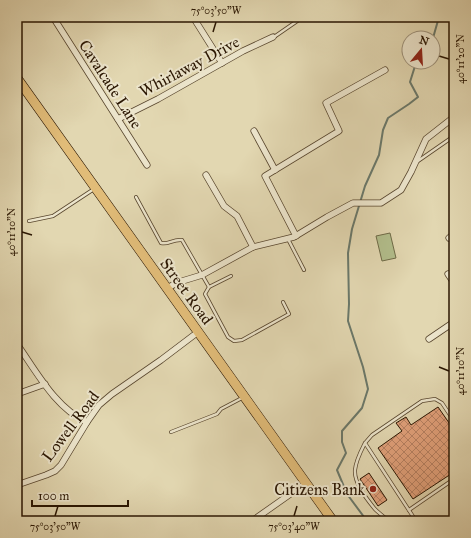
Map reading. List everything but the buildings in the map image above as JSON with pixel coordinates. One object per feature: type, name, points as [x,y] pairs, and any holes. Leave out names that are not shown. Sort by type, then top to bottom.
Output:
[{"type":"main road","name":"Street Road","points":[[17,78],[333,521]]},
{"type":"street","name":"Cavalcade Lane","points":[[53,17],[147,164]]},
{"type":"street","points":[[193,17],[222,63]]},
{"type":"street","name":"Whirlaway Drive","points":[[118,119],[158,99],[243,51],[273,37]]},
{"type":"street","points":[[296,236],[265,176],[339,131],[326,102],[385,70]]},
{"type":"street","points":[[166,288],[179,282],[202,275],[253,248],[296,236],[353,203],[381,203],[401,190],[426,139],[454,117]]},
{"type":"street","points":[[254,131],[275,170]]},
{"type":"street","points":[[206,175],[224,206],[237,216],[253,248]]},
{"type":"street","points":[[448,274],[454,283]]},
{"type":"street","points":[[429,339],[454,322]]},
{"type":"street","name":"Lowell Road","points":[[17,485],[55,471],[61,465],[99,405],[198,332]]},
{"type":"street","points":[[17,344],[60,404],[75,416],[87,422]]},
{"type":"street","points":[[17,394],[45,384]]},
{"type":"street","points":[[252,521],[306,483]]},
{"type":"lane","points":[[273,37],[303,17]]},
{"type":"lane","points":[[415,163],[454,136]]},
{"type":"lane","points":[[29,221],[54,216],[95,188]]},
{"type":"lane","points":[[136,197],[161,243],[166,244],[175,239],[182,240],[208,287]]},
{"type":"lane","points":[[288,238],[304,270]]},
{"type":"lane","points":[[231,276],[208,287],[205,294],[228,337],[234,341],[242,340],[289,314],[283,302]]},
{"type":"lane","points":[[171,432],[217,414],[221,409],[244,397]]},
{"type":"lane","points":[[388,521],[375,510],[357,482],[355,470],[358,458],[365,443],[372,435],[422,401],[435,399],[442,403],[454,421]]},
{"type":"lane","points":[[365,443],[416,521]]},
{"type":"lane","points":[[408,510],[454,479]]},
{"type":"green space","points":[[390,233],[396,258],[382,261],[376,236]]},
{"type":"waterway","points":[[435,30],[439,17]]},
{"type":"waterway","points":[[367,521],[347,494],[337,470],[346,453],[342,442],[342,431],[362,408],[368,389],[363,367],[348,321],[348,253],[352,229],[365,186],[379,155],[383,130],[388,118],[418,97],[410,82],[414,70]]},
{"type":"place","name":"Citizens Bank","points":[[373,489]]}]
